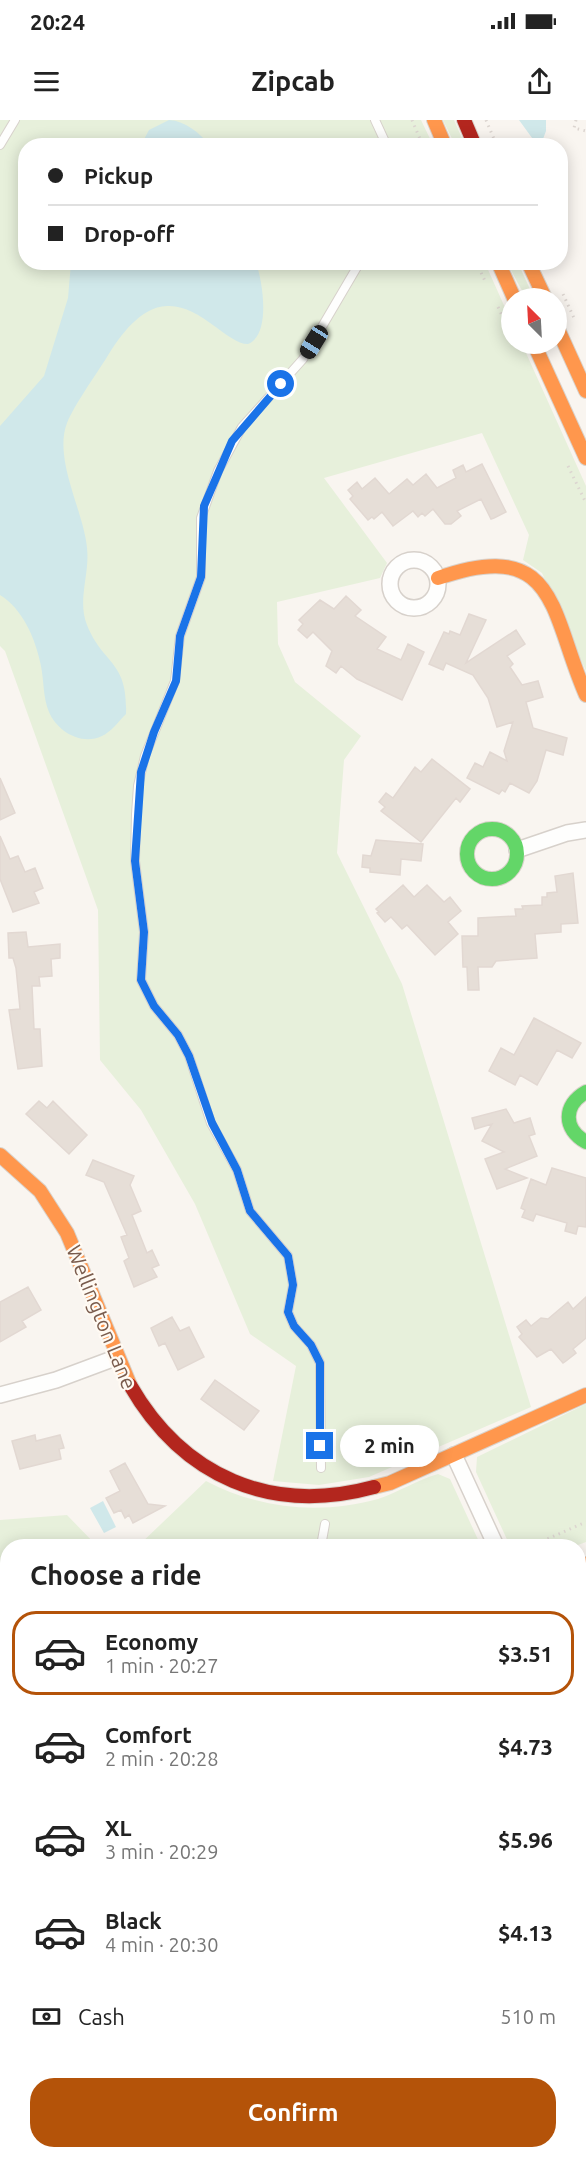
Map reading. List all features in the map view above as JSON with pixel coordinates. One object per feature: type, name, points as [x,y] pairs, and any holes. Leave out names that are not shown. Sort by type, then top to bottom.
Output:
[{"type":"street","points":[[434,120],[442,138]]},
{"type":"street","points":[[464,120],[472,138]]},
{"type":"street","points":[[502,270],[510,288]]},
{"type":"street","points":[[532,270],[540,288]]},
{"type":"street","points":[[567,349],[586,391]]},
{"type":"street","points":[[539,354],[586,458]]},
{"type":"street","points":[[438,578],[483,564],[519,571],[533,580],[546,591],[553,603],[586,695]]},
{"type":"street","points":[[517,850],[567,833],[586,830]]},
{"type":"street","points":[[586,1092],[572,1101],[566,1118],[572,1134],[586,1142]]},
{"type":"street","name":"Wellington Lane","points":[[0,1155],[35,1183],[62,1220],[116,1358],[138,1403],[168,1440],[202,1466],[246,1487],[297,1496],[326,1497],[362,1492],[454,1455],[586,1395]]},
{"type":"street","points":[[0,1395],[57,1380],[116,1358]]},
{"type":"street","points":[[454,1455],[493,1539]]},
{"type":"lane","points":[[0,145],[15,120]]},
{"type":"lane","points":[[375,120],[383,138]]},
{"type":"lane","points":[[321,1468],[320,1363],[311,1345],[294,1326],[288,1312],[293,1285],[288,1256],[250,1211],[237,1170],[212,1123],[189,1056],[178,1035],[154,1006],[141,980],[144,932],[135,861],[136,814],[138,786],[145,756],[176,681],[180,636],[201,577],[201,518],[218,471],[242,427],[303,359],[355,270]]},
{"type":"lane","points":[[322,1539],[325,1524]]},
{"type":"path","points":[[412,120],[420,138]]},
{"type":"path","points":[[486,120],[494,138]]},
{"type":"path","points":[[576,120],[574,128],[586,131]]},
{"type":"path","points":[[567,301],[577,323]]},
{"type":"path","points":[[547,1539],[586,1522]]},
{"type":"green space","points":[[0,120],[421,120],[430,138],[18,138],[18,270],[488,270],[501,299],[501,354],[527,354],[586,486],[586,671],[542,573],[523,560],[529,535],[482,433],[324,478],[387,563],[380,578],[277,602],[278,644],[295,682],[361,736],[344,760],[337,853],[402,984],[531,1407],[369,1477],[319,1485],[273,1481],[296,1366],[250,1334],[195,1204],[141,1110],[100,1060],[98,910],[5,651],[0,646]]},
{"type":"green space","points":[[443,120],[454,120],[462,138],[452,138]]},
{"type":"green space","points":[[511,270],[521,270],[529,288],[521,288]]},
{"type":"green space","points":[[586,1404],[586,1539],[507,1539],[476,1472],[477,1457]]},
{"type":"green space","points":[[438,1474],[450,1479],[478,1539],[145,1539],[206,1481],[247,1498],[312,1508],[356,1504],[378,1499]]},
{"type":"green space","points":[[67,1515],[90,1539],[0,1539],[0,1520]]},
{"type":"water","points":[[169,120],[187,125],[203,138],[145,138],[149,130]]},
{"type":"water","points":[[519,120],[546,120],[543,138],[532,138]]},
{"type":"water","points":[[70,270],[258,270],[263,295],[260,330],[255,339],[248,344],[231,338],[202,317],[179,307],[167,306],[148,311],[118,340],[67,423],[64,437],[66,469],[87,548],[83,597],[84,616],[93,638],[119,673],[126,696],[126,714],[109,732],[94,739],[71,735],[53,719],[46,701],[41,666],[32,636],[15,608],[0,595],[0,426],[44,376],[68,298]]},
{"type":"water","points":[[103,1501],[116,1527],[104,1533],[90,1508]]},
{"type":"building","points":[[482,464],[506,512],[491,519],[481,499],[457,511],[461,516],[451,524],[445,524],[433,509],[425,516],[422,513],[418,517],[413,511],[393,526],[382,512],[374,519],[372,517],[368,520],[350,499],[353,496],[348,490],[357,482],[362,489],[375,478],[389,494],[407,479],[413,485],[426,474],[437,488],[456,478],[453,470],[463,465],[466,472]]},
{"type":"building","points":[[346,596],[361,610],[355,616],[386,637],[377,649],[401,660],[408,644],[424,652],[402,700],[357,679],[341,666],[336,673],[326,666],[332,651],[313,632],[307,638],[298,630],[303,624],[299,620],[320,600],[334,609]]},
{"type":"building","points":[[469,614],[486,620],[466,663],[516,630],[525,644],[507,656],[513,664],[510,667],[522,685],[538,681],[543,697],[526,702],[533,728],[567,738],[563,755],[546,750],[537,781],[529,793],[510,783],[505,792],[502,790],[499,794],[467,778],[475,763],[483,767],[490,752],[507,761],[504,751],[513,722],[497,727],[488,698],[473,675],[446,663],[443,670],[429,664],[444,632],[449,634],[450,631],[460,635]]},
{"type":"building","points":[[432,759],[470,789],[460,802],[456,798],[421,842],[381,811],[385,807],[379,802],[386,793],[393,798],[415,767],[421,772]]},
{"type":"building","points":[[0,778],[15,813],[0,820]]},
{"type":"building","points":[[0,836],[10,859],[18,856],[25,872],[35,868],[43,888],[34,892],[39,903],[13,912],[0,879]]},
{"type":"building","points":[[376,840],[423,844],[421,861],[401,859],[400,875],[370,872],[370,868],[362,867],[363,855],[371,856]]},
{"type":"building","points":[[573,873],[578,923],[561,924],[561,932],[535,934],[537,958],[496,961],[492,967],[478,967],[479,990],[468,990],[467,967],[463,967],[462,936],[478,936],[478,918],[516,916],[515,909],[523,909],[522,906],[542,905],[542,897],[547,897],[547,893],[557,892],[555,876]]},
{"type":"building","points":[[403,885],[414,897],[427,885],[444,902],[450,897],[461,911],[448,922],[458,934],[435,955],[407,925],[402,929],[391,917],[385,922],[377,913],[379,912],[376,909]]},
{"type":"building","points":[[26,932],[28,947],[60,944],[60,958],[51,959],[52,976],[39,977],[40,986],[32,986],[34,1029],[40,1029],[42,1066],[18,1069],[9,1010],[20,1009],[16,968],[13,958],[9,958],[8,933]]},
{"type":"building","points":[[534,1018],[581,1043],[572,1058],[557,1050],[537,1085],[520,1075],[515,1085],[489,1071],[501,1048],[514,1055]]},
{"type":"building","points":[[39,1101],[47,1108],[53,1101],[87,1135],[69,1154],[26,1114]]},
{"type":"building","points":[[506,1109],[514,1123],[530,1118],[535,1134],[529,1136],[537,1156],[505,1169],[527,1178],[497,1189],[485,1159],[504,1152],[482,1141],[492,1124],[475,1129],[472,1118]]},
{"type":"building","points":[[93,1160],[134,1176],[130,1185],[141,1211],[132,1215],[147,1253],[152,1250],[159,1265],[152,1268],[157,1277],[134,1287],[124,1261],[129,1258],[121,1237],[127,1235],[104,1182],[86,1175]]},
{"type":"building","points":[[552,1168],[586,1178],[586,1227],[578,1226],[576,1234],[565,1231],[567,1223],[536,1214],[533,1221],[522,1217],[525,1210],[521,1208],[531,1179],[546,1185]]},
{"type":"building","points":[[28,1287],[41,1310],[22,1321],[26,1327],[0,1342],[0,1302]]},
{"type":"building","points":[[586,1297],[586,1338],[573,1349],[576,1353],[563,1363],[551,1349],[537,1357],[519,1337],[522,1334],[517,1327],[526,1320],[531,1326],[541,1318],[548,1319],[568,1302],[573,1309]]},
{"type":"building","points":[[172,1317],[180,1331],[189,1327],[204,1357],[178,1370],[165,1343],[159,1346],[151,1328]]},
{"type":"building","points":[[215,1380],[259,1411],[244,1430],[201,1399]]},
{"type":"building","points":[[35,1435],[36,1441],[60,1435],[64,1448],[59,1449],[61,1459],[20,1469],[12,1441]]},
{"type":"building","points":[[125,1463],[148,1504],[165,1506],[133,1523],[129,1515],[125,1518],[121,1510],[114,1513],[106,1498],[120,1491],[110,1471]]},
{"type":"traffic: fast","points":[[487,829],[497,829],[510,836],[517,849],[517,854],[517,859],[510,872],[497,879],[487,879],[478,875],[471,868],[467,859],[467,849],[471,840],[478,833],[487,829]]},
{"type":"traffic: fast","points":[[586,1092],[573,1103],[569,1117],[573,1131],[586,1142]]},
{"type":"traffic: slow","points":[[434,120],[442,138]]},
{"type":"traffic: slow","points":[[502,270],[510,288]]},
{"type":"traffic: slow","points":[[532,270],[540,288]]},
{"type":"traffic: slow","points":[[567,349],[586,391]]},
{"type":"traffic: slow","points":[[539,354],[586,458]]},
{"type":"traffic: slow","points":[[438,578],[477,568],[507,567],[528,575],[544,590],[555,611],[586,695]]},
{"type":"traffic: slow","points":[[0,1155],[40,1191],[67,1233],[130,1385]]},
{"type":"traffic: slow","points":[[374,1487],[390,1483],[586,1395]]},
{"type":"traffic: jam","points":[[464,120],[472,138]]},
{"type":"traffic: jam","points":[[130,1385],[151,1417],[176,1444],[203,1465],[233,1481],[266,1491],[300,1496],[336,1494],[374,1487]]},
{"type":"route","points":[[281,384],[232,441],[204,506],[201,518],[202,568],[198,590],[180,636],[176,681],[145,756],[138,786],[135,861],[144,932],[141,980],[154,1006],[178,1035],[189,1056],[199,1080],[207,1111],[237,1170],[250,1211],[288,1256],[293,1285],[288,1304],[290,1319],[311,1345],[320,1363],[320,1446]]}]
